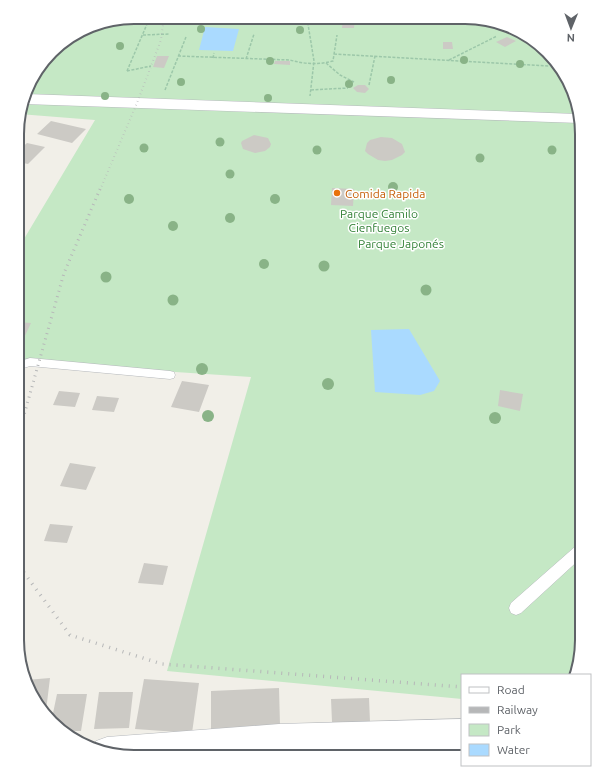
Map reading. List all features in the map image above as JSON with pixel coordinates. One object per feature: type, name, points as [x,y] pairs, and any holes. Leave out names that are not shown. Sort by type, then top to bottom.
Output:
[{"type":"street","points":[[30,99],[574,119]]},
{"type":"street","points":[[134,750],[279,739],[461,734]]},
{"type":"lane","points":[[24,364],[30,362],[170,375]]},
{"type":"lane","points":[[516,608],[575,555]]},
{"type":"path","points":[[147,24],[127,71],[151,66]]},
{"type":"path","points":[[307,24],[314,63],[309,109]]},
{"type":"path","points":[[143,35],[169,34]]},
{"type":"path","points":[[246,59],[254,34]]},
{"type":"path","points":[[178,56],[290,60],[297,62],[326,63],[333,61],[337,35]]},
{"type":"path","points":[[449,60],[497,36]]},
{"type":"path","points":[[158,104],[186,37]]},
{"type":"path","points":[[213,58],[214,54]]},
{"type":"path","points":[[334,54],[549,66]]},
{"type":"path","points":[[370,85],[375,56]]},
{"type":"path","points":[[326,63],[340,75],[354,82]]},
{"type":"path","points":[[311,90],[348,88]]},
{"type":"green space","name":"Parque Camilo Cienfuegos","points":[[120,25],[479,25],[514,35],[537,51],[548,62],[567,92],[574,120],[575,134],[575,647],[569,674],[461,674],[461,699],[167,671],[251,377],[24,362],[24,239],[95,120],[26,115],[35,85],[56,56],[85,35]]},
{"type":"water","points":[[205,27],[239,29],[233,51],[199,50]]},
{"type":"water","points":[[409,329],[440,381],[434,391],[420,395],[375,392],[371,330]]},
{"type":"building","points":[[342,24],[354,24],[354,28],[342,28]]},
{"type":"building","points":[[507,37],[516,41],[505,47],[496,42]]},
{"type":"building","points":[[443,42],[452,42],[453,49],[443,49]]},
{"type":"building","points":[[157,56],[169,56],[164,68],[153,67]]},
{"type":"building","points":[[275,61],[290,61],[290,65],[274,64]]},
{"type":"building","points":[[358,85],[365,85],[369,89],[365,93],[357,92],[353,88]]},
{"type":"building","points":[[51,121],[86,129],[72,143],[37,134]]},
{"type":"building","points":[[254,135],[268,138],[271,144],[270,147],[265,151],[255,153],[243,149],[241,143],[242,141]]},
{"type":"building","points":[[381,137],[392,138],[402,144],[405,152],[392,160],[385,161],[378,160],[368,154],[365,151],[367,143],[370,140]]},
{"type":"building","points":[[27,143],[45,147],[28,164],[24,163],[24,146]]},
{"type":"building","points":[[332,188],[354,189],[353,206],[331,205]]},
{"type":"building","points":[[24,322],[31,323],[24,338]]},
{"type":"building","points":[[182,381],[209,385],[199,412],[171,407]]},
{"type":"building","points":[[500,390],[523,394],[520,411],[498,406]]},
{"type":"building","points":[[59,391],[80,393],[75,407],[53,405]]},
{"type":"building","points":[[97,396],[119,398],[114,412],[92,410]]},
{"type":"building","points":[[70,463],[96,467],[86,490],[60,486]]},
{"type":"building","points":[[50,524],[73,526],[67,543],[44,541]]},
{"type":"building","points":[[144,563],[168,566],[163,585],[138,583]]},
{"type":"building","points":[[50,678],[47,706],[39,695],[31,680]]},
{"type":"building","points":[[144,679],[199,683],[192,733],[135,729]]},
{"type":"building","points":[[279,688],[280,725],[211,729],[211,691]]},
{"type":"building","points":[[99,692],[133,692],[129,728],[94,729]]},
{"type":"building","points":[[57,694],[87,694],[81,731],[73,731],[53,714]]},
{"type":"building","points":[[369,698],[370,722],[332,722],[331,699]]},
{"type":"railway","points":[[100,190],[137,103],[161,40],[163,24]]},
{"type":"railway","points":[[24,415],[64,273],[100,189]]},
{"type":"railway","points":[[24,573],[70,635],[162,664],[461,687]]},
{"type":"place","name":"Comida Rapida","points":[[337,193]]},
{"type":"park label","name":"Parque Japonés","points":[[401,243]]}]
